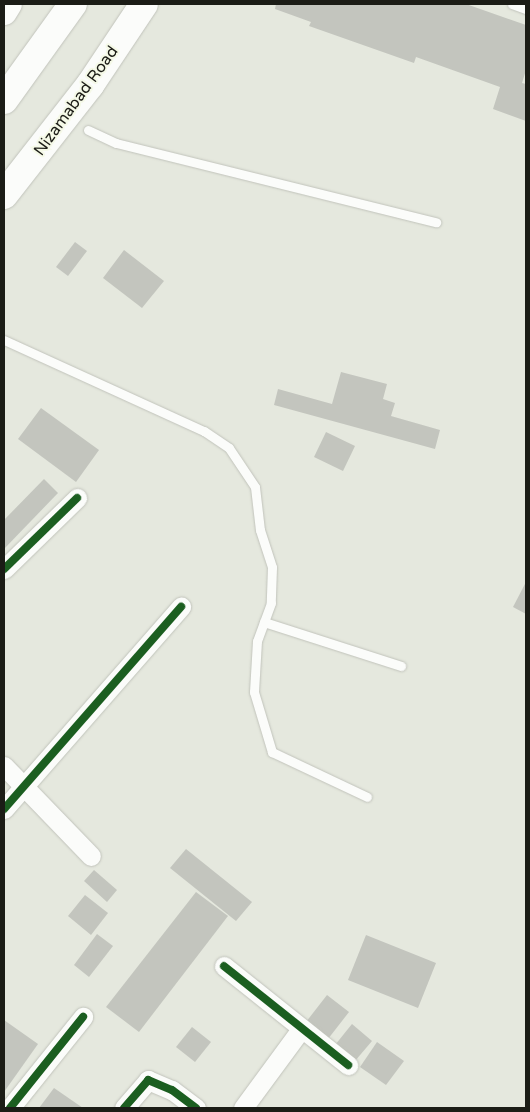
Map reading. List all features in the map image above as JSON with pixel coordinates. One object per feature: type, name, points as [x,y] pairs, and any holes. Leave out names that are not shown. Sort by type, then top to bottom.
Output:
[{"type":"highway","points":[[4,100],[73,4]]},
{"type":"highway","name":"Nizamabad Road","points":[[4,195],[90,86],[144,4]]},
{"type":"main road","points":[[4,12],[9,4]]},
{"type":"street","points":[[4,569],[77,498]]},
{"type":"street","points":[[4,809],[181,607]]},
{"type":"street","points":[[4,766],[91,856]]},
{"type":"street","points":[[224,966],[348,1065]]},
{"type":"street","points":[[10,1108],[83,1017]]},
{"type":"street","points":[[243,1108],[301,1029]]},
{"type":"street","points":[[124,1108],[148,1080],[172,1090],[196,1108]]},
{"type":"lane","points":[[512,4],[526,9]]},
{"type":"lane","points":[[88,130],[116,144],[436,222]]},
{"type":"lane","points":[[4,340],[204,431],[230,448],[256,487],[260,530],[272,567],[271,603],[257,642],[254,692],[272,752],[367,797]]},
{"type":"lane","points":[[264,622],[401,666]]},
{"type":"building","points":[[276,4],[466,4],[526,25],[526,70],[522,83],[526,84],[526,121],[493,109],[500,87],[416,57],[414,63],[309,26],[311,22],[275,9]]},
{"type":"building","points":[[75,242],[87,251],[68,276],[56,267]]},
{"type":"building","points":[[124,250],[164,281],[142,308],[103,278]]},
{"type":"building","points":[[341,372],[387,384],[383,399],[395,403],[391,416],[440,430],[435,449],[274,405],[278,389],[332,404]]},
{"type":"building","points":[[41,408],[99,450],[76,482],[18,439]]},
{"type":"building","points":[[326,432],[355,446],[343,471],[314,457]]},
{"type":"building","points":[[44,479],[58,493],[4,549],[4,520]]},
{"type":"building","points":[[526,582],[526,614],[513,607]]},
{"type":"building","points":[[186,849],[252,902],[236,921],[170,868]]},
{"type":"building","points":[[94,870],[117,890],[107,902],[84,881]]},
{"type":"building","points":[[196,892],[228,916],[139,1032],[106,1007]]},
{"type":"building","points":[[85,895],[108,913],[91,935],[68,916]]},
{"type":"building","points":[[97,934],[113,946],[89,977],[74,965]]},
{"type":"building","points":[[366,935],[436,963],[418,1008],[348,980]]},
{"type":"building","points":[[327,995],[349,1012],[328,1039],[306,1022]]},
{"type":"building","points":[[4,1020],[38,1044],[4,1092]]},
{"type":"building","points":[[352,1024],[372,1041],[355,1061],[335,1045]]},
{"type":"building","points":[[192,1027],[211,1042],[195,1062],[176,1047]]},
{"type":"building","points":[[377,1042],[404,1061],[386,1085],[360,1067]]},
{"type":"building","points":[[54,1088],[83,1108],[39,1108]]},
{"type":"cycle path","points":[[4,569],[77,498]]},
{"type":"cycle path","points":[[4,809],[181,607]]},
{"type":"cycle path","points":[[224,966],[348,1065]]},
{"type":"cycle path","points":[[10,1108],[83,1017]]},
{"type":"cycle path","points":[[124,1108],[148,1080],[172,1090],[196,1108]]}]
